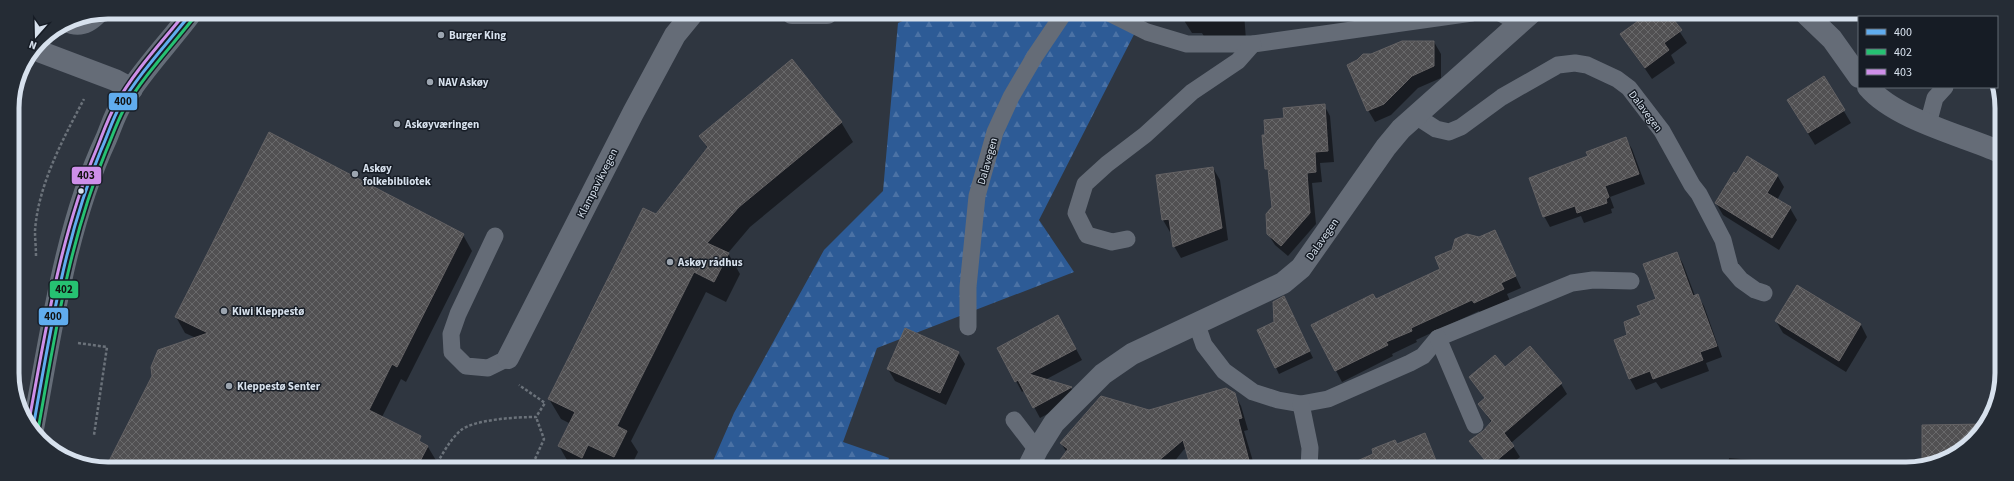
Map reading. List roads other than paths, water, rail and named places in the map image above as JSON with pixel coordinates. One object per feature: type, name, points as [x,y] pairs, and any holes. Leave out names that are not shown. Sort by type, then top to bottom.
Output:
[{"type":"main road","points":[[35,424],[53,325],[75,225],[91,171],[121,104],[158,52],[186,19]]},
{"type":"street","name":"Klampavikvegen","points":[[500,362],[636,107],[675,36],[688,19]]},
{"type":"street","name":"Dalavegen","points":[[1033,459],[1054,423],[1104,374],[1132,354],[1197,325],[1283,283],[1301,268],[1386,147],[1515,19]]},
{"type":"street","points":[[1811,19],[1832,39],[1858,76]]},
{"type":"street","points":[[52,56],[115,80],[132,89]]},
{"type":"street","points":[[1869,88],[1891,107],[1928,124],[1995,150]]},
{"type":"lane","name":"Dalavegen","points":[[968,327],[968,287],[977,196],[995,132],[1011,97],[1035,56],[1060,19]]},
{"type":"lane","points":[[1121,19],[1147,32],[1187,44],[1253,44],[1430,19]]},
{"type":"lane","points":[[75,26],[81,27],[89,24],[93,21]]},
{"type":"lane","points":[[1127,239],[1112,242],[1087,235],[1076,213],[1085,184],[1107,164],[1145,135],[1192,92],[1238,61],[1253,44]]},
{"type":"lane","name":"Dalavegen","points":[[1416,116],[1436,129],[1449,132],[1461,127],[1502,97],[1558,65],[1575,63],[1587,65],[1617,79],[1629,88],[1662,131],[1692,185],[1699,194],[1723,240],[1730,267],[1741,280],[1754,290],[1764,293]]},
{"type":"lane","points":[[1928,124],[1935,98],[1944,88]]},
{"type":"lane","points":[[495,236],[458,314],[451,334],[452,352],[466,366],[488,368],[500,362]]},
{"type":"lane","points":[[1197,325],[1204,345],[1224,371],[1253,392],[1278,400],[1301,404],[1328,399],[1410,363],[1423,356],[1438,338],[1572,283],[1593,280],[1631,281]]},
{"type":"lane","points":[[1438,338],[1475,425]]},
{"type":"lane","points":[[1301,404],[1310,448],[1309,462]]},
{"type":"lane","name":"Dalavegen","points":[[1014,420],[1033,459]]},
{"type":"place","name":"Burger King","points":[[441,35]]},
{"type":"place","name":"NAV Askøy","points":[[430,82]]},
{"type":"place","name":"Askøyværingen","points":[[397,124]]},
{"type":"place","name":"Askøy folkebibliotek","points":[[355,174]]},
{"type":"place","name":"Askøy rådhus","points":[[670,262]]},
{"type":"place","name":"Kiwi Kleppestø","points":[[224,311]]},
{"type":"place","name":"Kleppestø Senter","points":[[229,386]]}]
